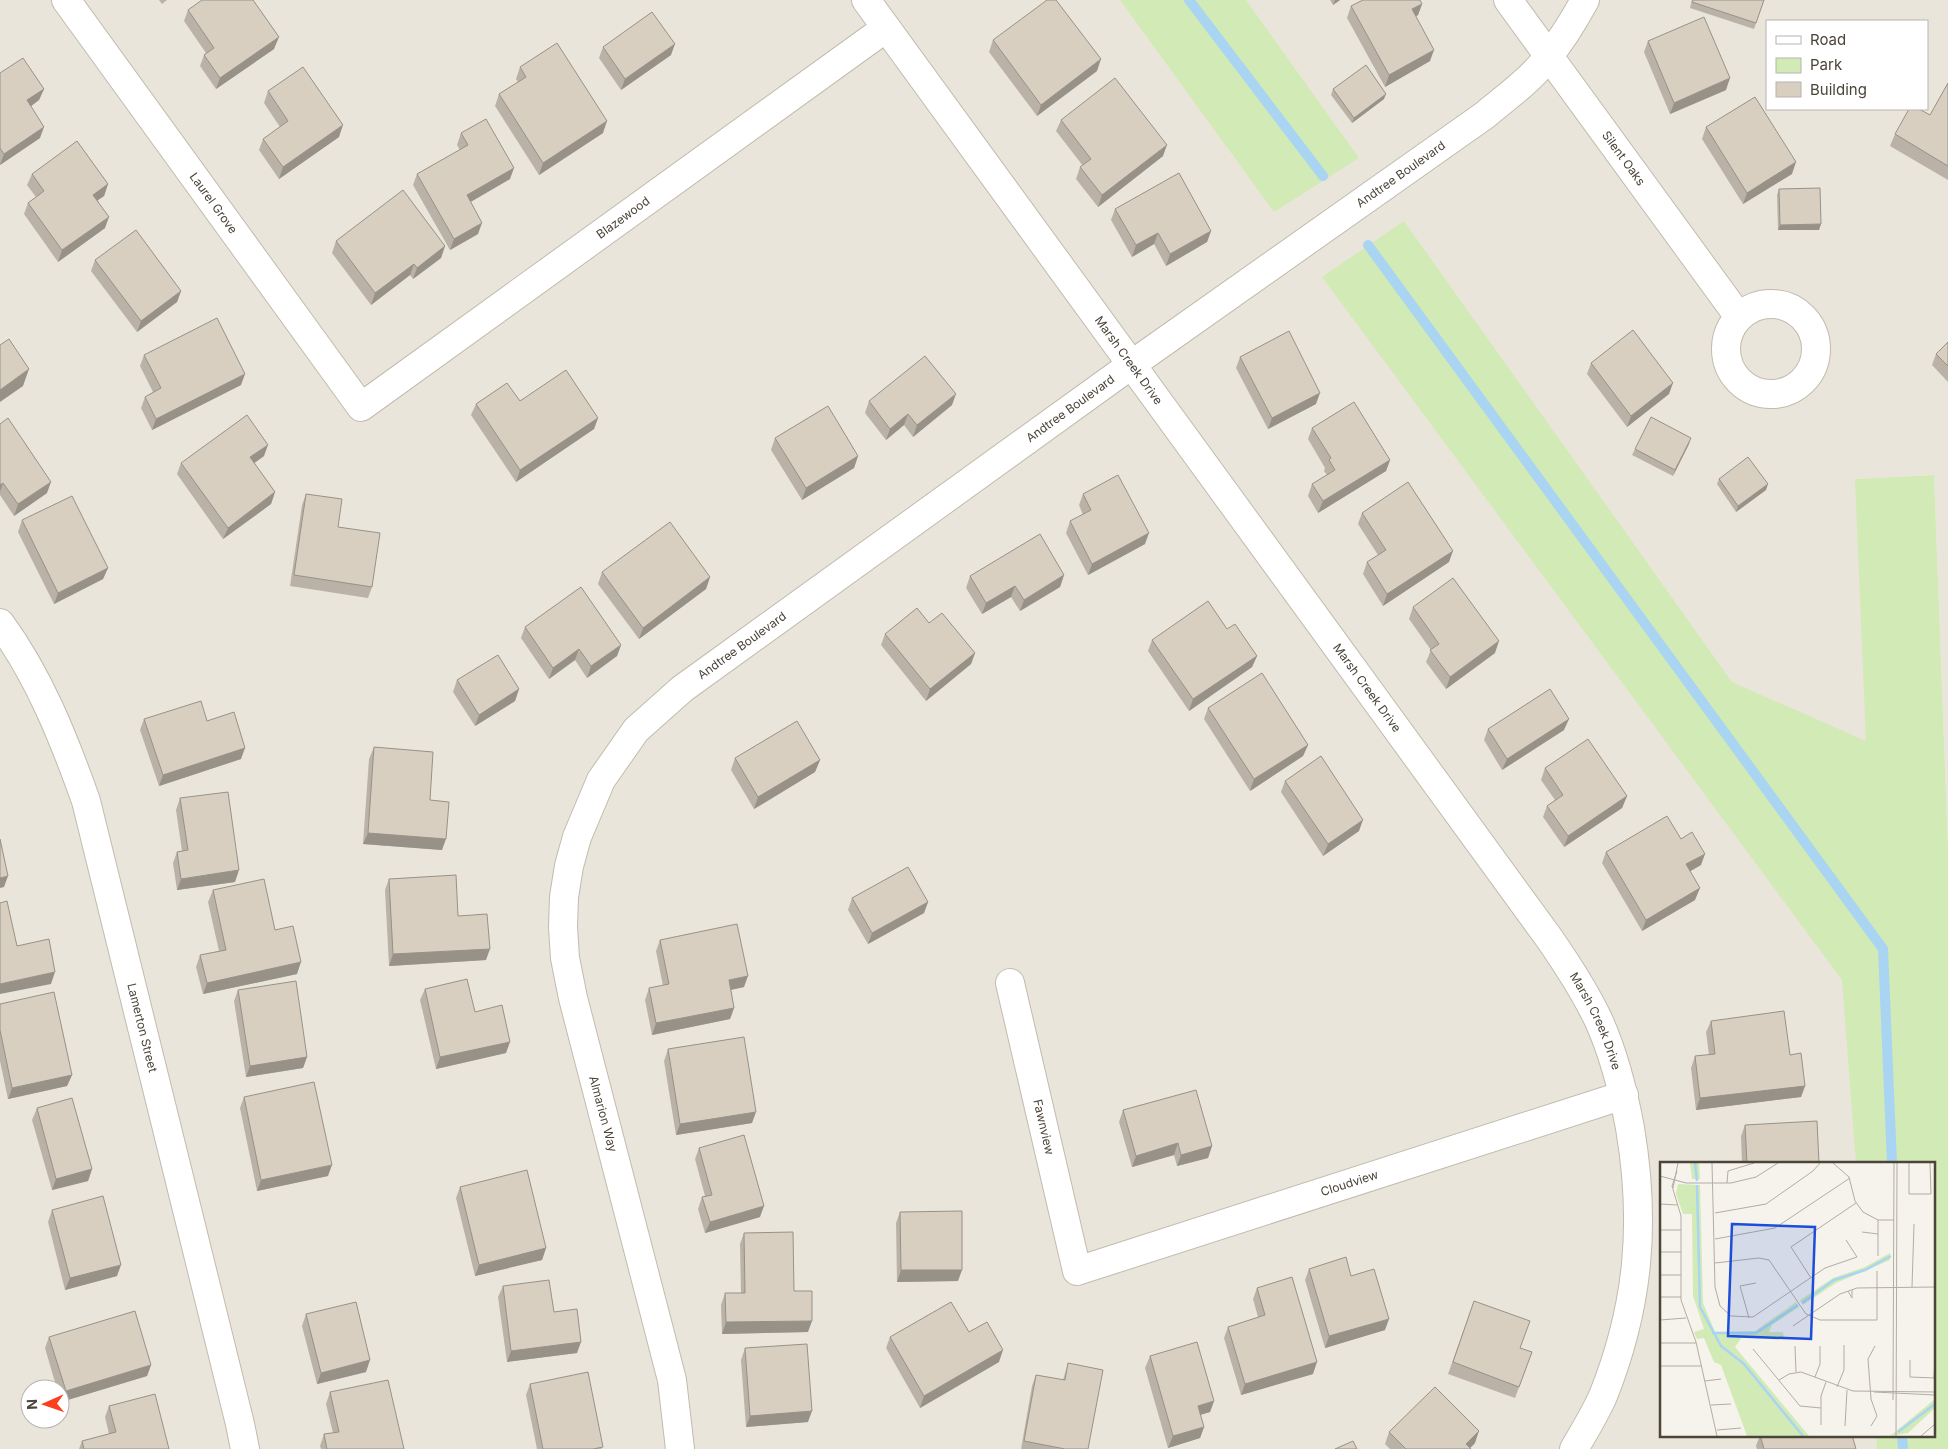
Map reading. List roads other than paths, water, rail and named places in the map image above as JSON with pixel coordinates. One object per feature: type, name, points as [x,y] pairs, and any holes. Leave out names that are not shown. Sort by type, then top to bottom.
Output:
[{"type":"street","name":"Laurel Grove","points":[[66,0],[361,407]]},
{"type":"street","name":"Marsh Creek Drive","points":[[866,0],[1555,946],[1576,977],[1598,1019],[1615,1064],[1624,1095],[1636,1166],[1639,1213],[1637,1261],[1630,1307],[1619,1353],[1602,1398],[1574,1449]]},
{"type":"street","name":"Silent Oaks","points":[[1508,0],[1740,316]]},
{"type":"street","name":"Andtree Boulevard","points":[[601,780],[636,730],[682,689],[1516,90],[1549,56],[1569,29],[1585,0]]},
{"type":"street","name":"Blazewood","points":[[361,407],[886,28]]},
{"type":"street","name":"Lamerton Street","points":[[0,623],[37,683],[66,745],[86,801],[240,1424],[244,1449]]},
{"type":"street","name":"Almarion Way","points":[[601,780],[576,837],[569,866],[564,897],[563,928],[565,958],[573,998],[672,1380],[680,1449]]},
{"type":"street","name":"Fawnview","points":[[1010,983],[1077,1271]]},
{"type":"street","name":"Cloudview","points":[[1077,1271],[1624,1095]]},
{"type":"waterway","points":[[1189,0],[1323,176]]},
{"type":"waterway","points":[[1368,245],[1883,949],[1892,1162]]},
{"type":"waterway","points":[[1902,1436],[1903,1449]]}]
